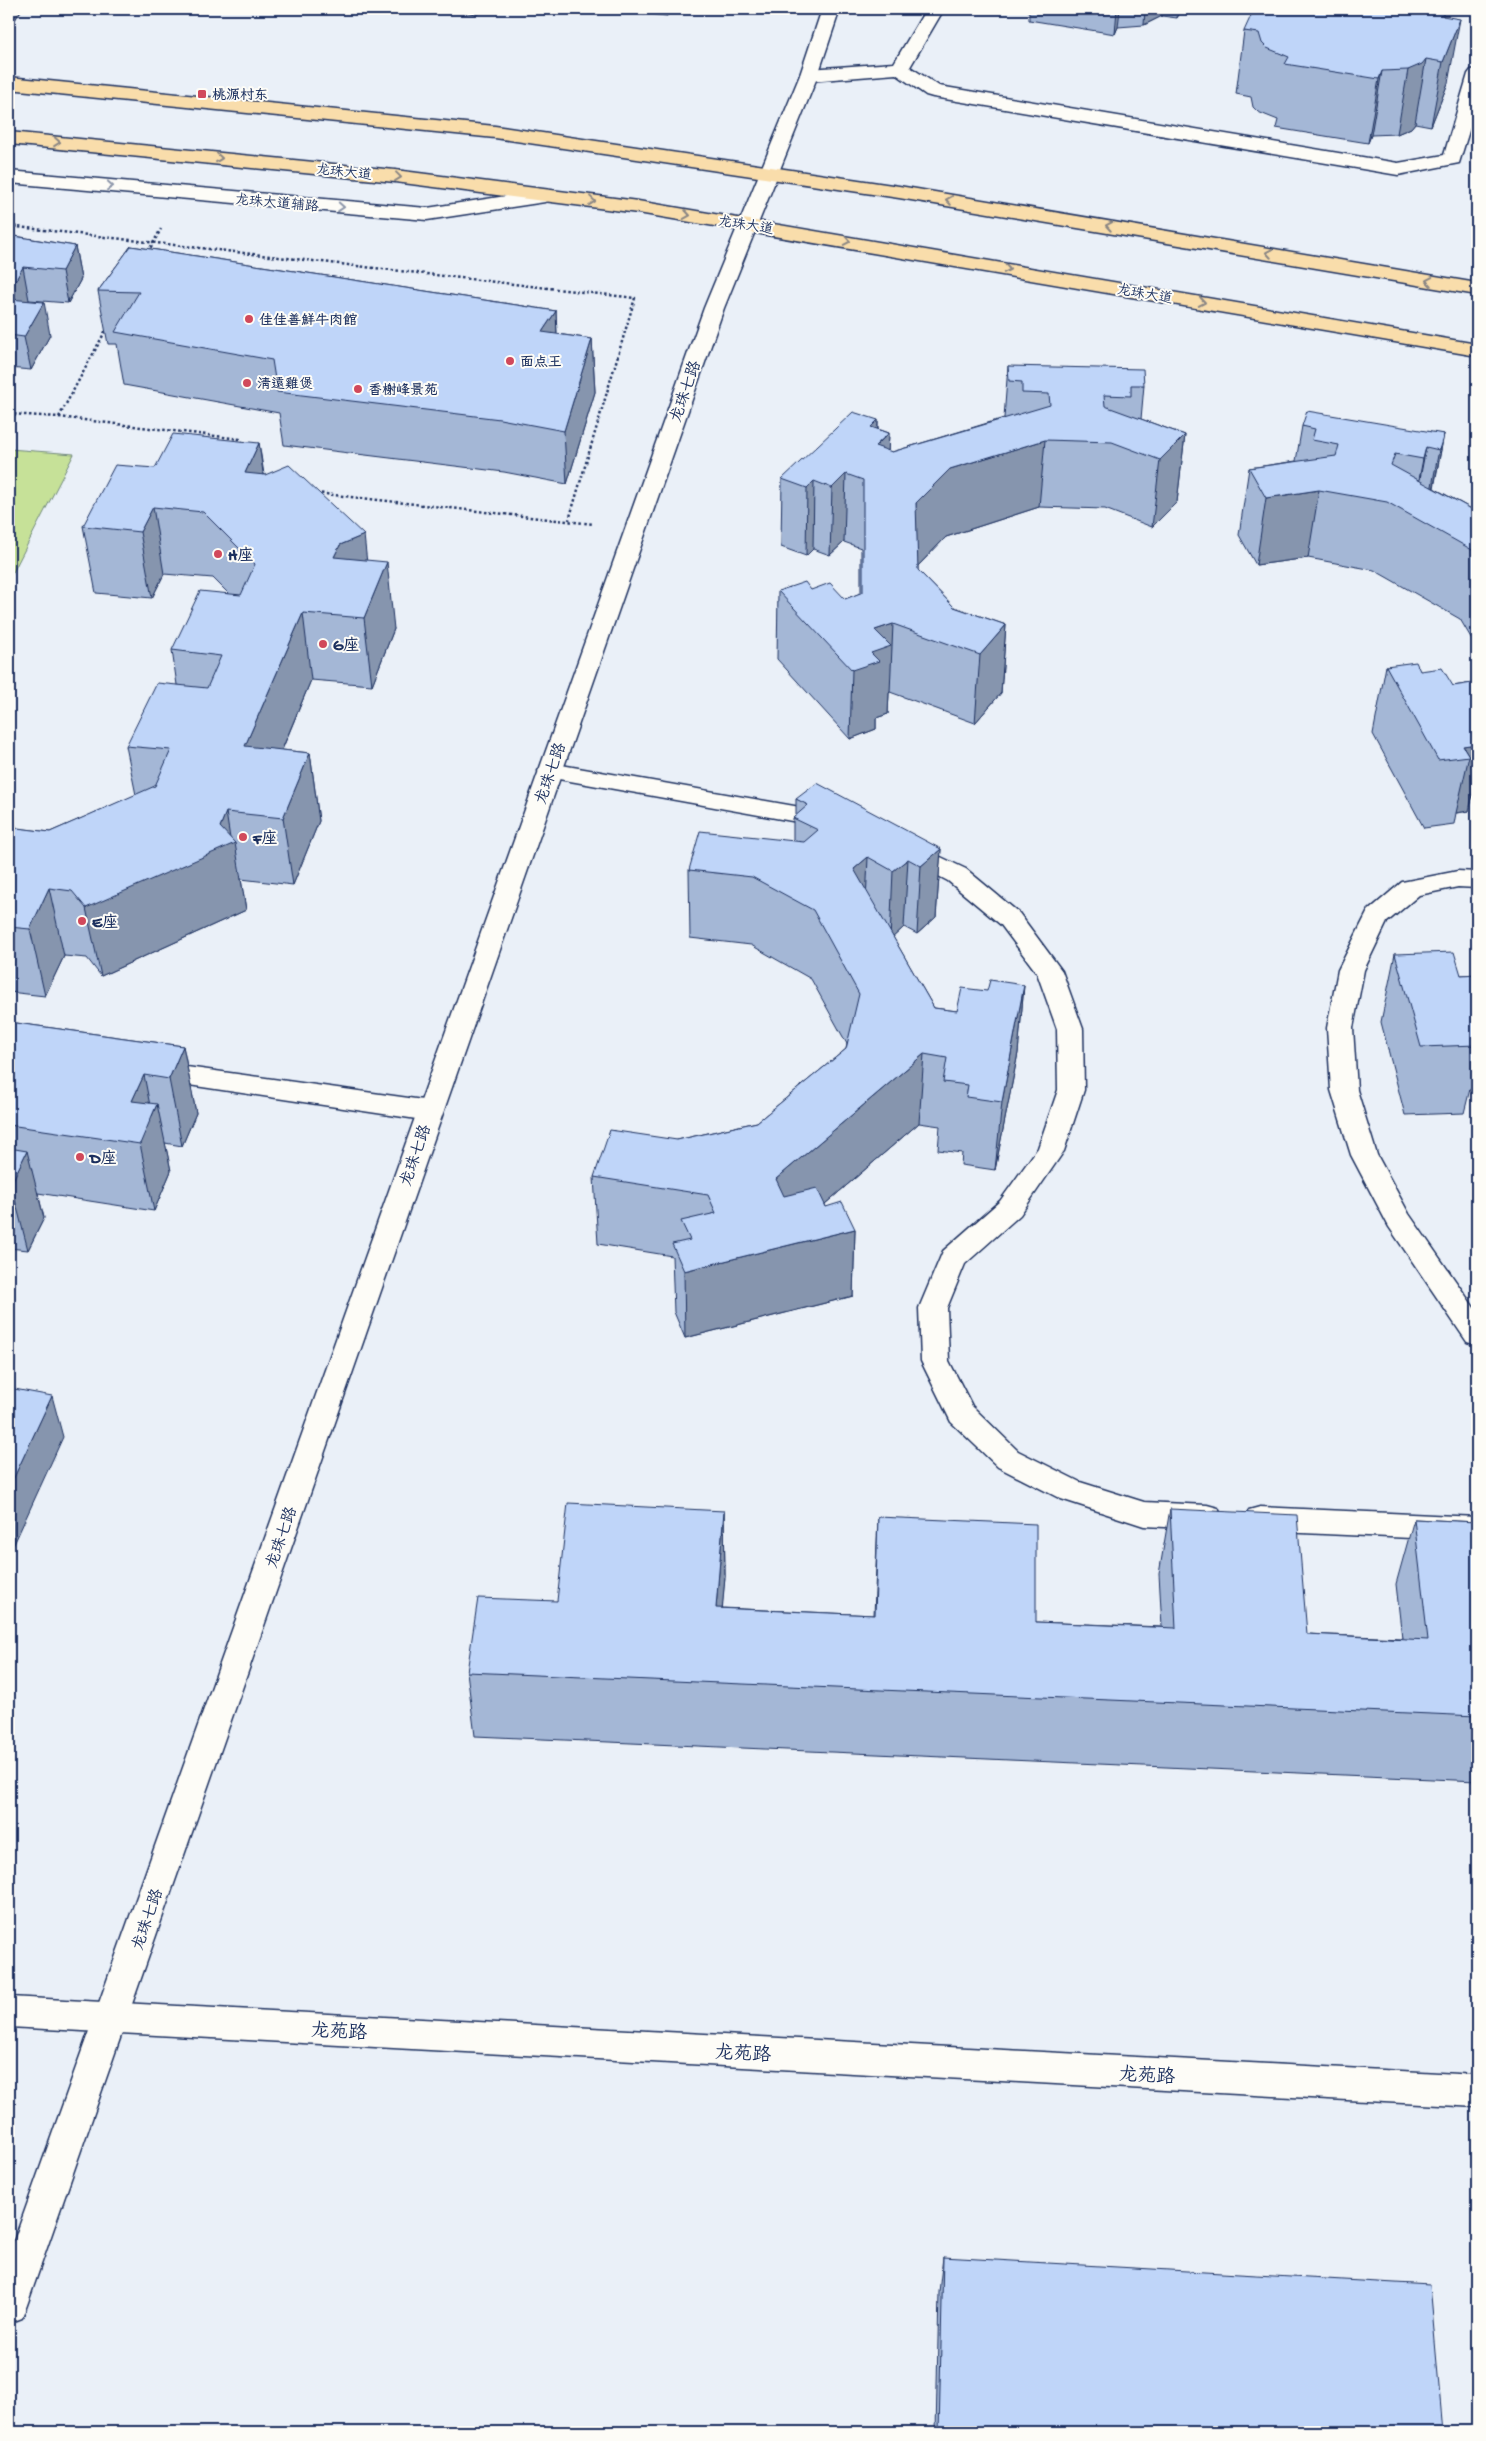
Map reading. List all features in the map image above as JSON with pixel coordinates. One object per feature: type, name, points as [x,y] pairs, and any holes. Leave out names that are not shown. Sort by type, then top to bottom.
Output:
[{"type":"main road","points":[[9,83],[495,132],[1097,223],[1477,289]]},
{"type":"main road","name":"龙珠大道","points":[[9,138],[395,176],[638,207],[748,224],[1477,350]]},
{"type":"street","points":[[9,14],[12,9]]},
{"type":"street","name":"龙珠七路","points":[[9,2305],[714,308],[809,75],[831,9]]},
{"type":"street","points":[[900,68],[935,9]]},
{"type":"street","points":[[809,75],[900,68],[933,91],[1398,169],[1452,159],[1477,74]]},
{"type":"street","name":"龙珠大道辅路","points":[[9,177],[427,214],[545,196]]},
{"type":"street","points":[[550,771],[817,818],[854,830]]},
{"type":"street","points":[[882,838],[957,875],[1010,919],[1049,971],[1070,1029],[1071,1090],[1051,1151],[1010,1208],[953,1258],[933,1308],[935,1361],[961,1414],[1008,1459],[1071,1491],[1144,1514],[1477,1529]]},
{"type":"street","points":[[1477,880],[1458,879],[1411,888],[1377,917],[1351,970],[1340,1028],[1344,1090],[1364,1155],[1399,1220],[1477,1334]]},
{"type":"street","points":[[126,1067],[430,1111]]},
{"type":"street","name":"龙苑路","points":[[9,2012],[1477,2091]]},
{"type":"path","points":[[144,260],[182,193]]},
{"type":"path","points":[[9,226],[635,298],[570,520]]},
{"type":"path","points":[[59,417],[111,321]]},
{"type":"path","points":[[9,414],[59,417],[240,438],[245,447]]},
{"type":"path","points":[[315,493],[570,520],[635,530]]},
{"type":"green space","points":[[9,449],[74,454],[9,580]]},
{"type":"building","points":[[1254,9],[1441,9],[1443,10],[1443,16],[1460,19],[1443,62],[1426,59],[1422,64],[1408,70],[1382,71],[1379,79],[1285,64],[1289,57],[1267,48],[1262,43],[1259,33],[1244,31]]},
{"type":"building","points":[[9,235],[75,246],[62,271],[23,267],[9,292]]},
{"type":"building","points":[[131,246],[556,311],[542,332],[592,339],[564,431],[500,419],[277,392],[272,360],[115,332],[139,292],[98,291]]},
{"type":"building","points":[[9,299],[44,302],[24,337],[9,335]]},
{"type":"building","points":[[1008,366],[1143,369],[1144,385],[1131,385],[1131,396],[1104,395],[1105,406],[1185,435],[1160,460],[1112,442],[1045,440],[950,469],[916,503],[918,570],[954,607],[1006,625],[980,655],[893,624],[875,630],[891,646],[871,653],[879,661],[852,670],[778,591],[805,582],[811,590],[830,583],[845,599],[863,592],[863,480],[846,474],[832,488],[814,481],[807,488],[782,479],[853,412],[878,420],[871,427],[889,433],[875,446],[892,452],[1050,405],[1049,394],[1022,393],[1022,382],[1009,381]]},
{"type":"building","points":[[1307,411],[1444,434],[1439,450],[1426,447],[1423,459],[1395,454],[1391,465],[1477,512],[1477,556],[1474,551],[1387,502],[1319,490],[1266,498],[1249,468],[1336,456],[1339,445],[1312,440],[1315,429],[1302,426]]},
{"type":"building","points":[[173,434],[259,443],[245,473],[265,475],[289,465],[364,535],[340,545],[334,557],[387,562],[364,618],[303,613],[245,746],[310,753],[283,818],[226,812],[220,827],[235,843],[86,908],[72,891],[49,888],[30,929],[9,927],[9,827],[50,832],[155,786],[171,750],[126,746],[157,683],[207,688],[221,656],[172,650],[200,591],[241,595],[255,564],[203,512],[153,507],[140,532],[83,526],[115,465],[155,468]]},
{"type":"building","points":[[1416,662],[1420,671],[1442,668],[1453,686],[1472,683],[1477,667],[1477,723],[1474,724],[1477,729],[1477,744],[1463,746],[1469,756],[1438,760],[1386,666]]},
{"type":"building","points":[[817,783],[941,849],[921,866],[908,859],[893,871],[868,857],[854,869],[934,1008],[957,1011],[962,988],[987,991],[990,980],[1024,985],[1002,1102],[966,1097],[968,1085],[943,1082],[947,1058],[924,1054],[776,1179],[784,1196],[817,1188],[826,1207],[842,1202],[855,1229],[684,1271],[672,1244],[690,1240],[681,1221],[716,1213],[708,1195],[594,1177],[610,1130],[677,1140],[757,1122],[846,1049],[859,994],[813,910],[752,877],[689,870],[700,831],[804,842],[818,830],[793,818],[808,805],[796,799]]},
{"type":"building","points":[[1454,952],[1461,975],[1477,974],[1477,1021],[1474,1021],[1477,1032],[1477,1045],[1421,1047],[1395,954]]},
{"type":"building","points":[[9,1022],[183,1046],[169,1079],[144,1075],[132,1101],[157,1104],[140,1144],[9,1125]]},
{"type":"building","points":[[9,1148],[27,1151],[11,1184],[9,1183]]},
{"type":"building","points":[[9,1388],[52,1396],[9,1488]]},
{"type":"building","points":[[568,1503],[724,1511],[716,1608],[875,1615],[878,1517],[1036,1524],[1036,1622],[1176,1628],[1170,1509],[1297,1515],[1307,1634],[1428,1640],[1414,1519],[1477,1522],[1477,1716],[467,1672],[478,1598],[557,1601]]},
{"type":"building","points":[[943,2257],[1430,2285],[1443,2432],[939,2432]]},
{"type":"place","name":"桃源村东","points":[[202,94]]},
{"type":"place","name":"佳佳善鮮牛肉館","points":[[249,319]]},
{"type":"place","name":"面点王","points":[[510,361]]},
{"type":"place","name":"清遠雞煲","points":[[247,383]]},
{"type":"place","name":"香榭峰景苑","points":[[358,389]]},
{"type":"place","name":"H座","points":[[218,554]]},
{"type":"place","name":"G座","points":[[323,644]]},
{"type":"place","name":"F座","points":[[243,837]]},
{"type":"place","name":"E座","points":[[82,921]]},
{"type":"place","name":"D座","points":[[80,1157]]}]
